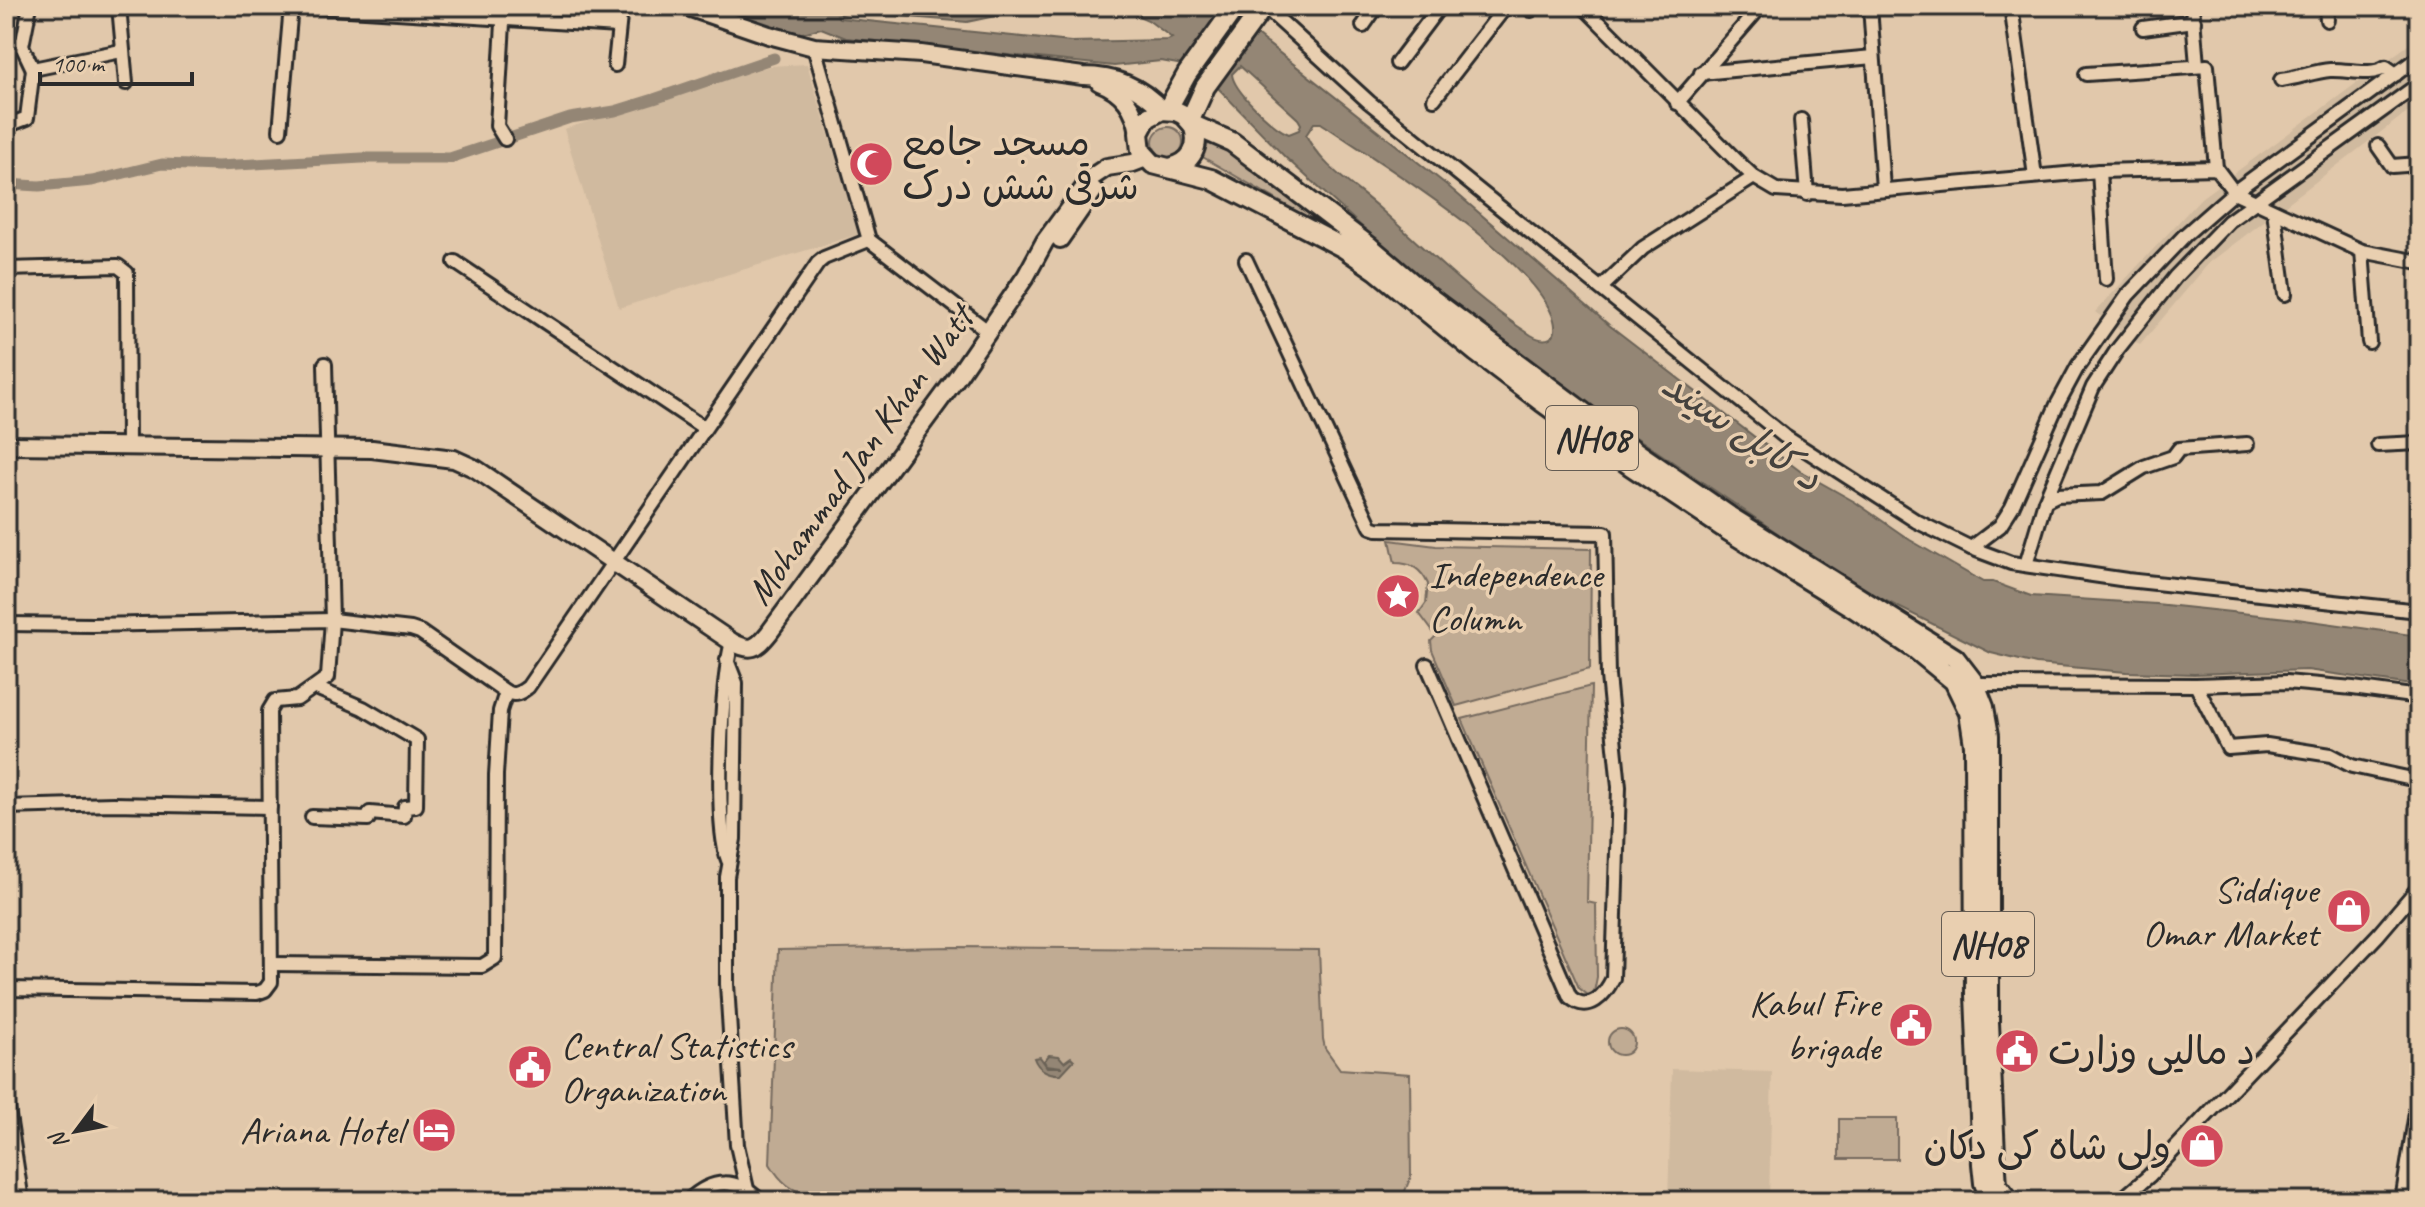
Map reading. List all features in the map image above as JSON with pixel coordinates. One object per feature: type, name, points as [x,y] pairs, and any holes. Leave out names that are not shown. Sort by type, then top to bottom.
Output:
[{"type":"highway","points":[[1234,9],[1165,110],[1147,118],[1139,133],[1138,142],[1156,163],[1179,166],[1193,153],[1196,134],[1192,123],[1205,87],[1264,6]]},
{"type":"highway","name":"NH08","points":[[1165,110],[1176,111],[1192,123],[1232,142],[1425,294],[1639,454],[1729,516],[1955,658],[1975,684],[1984,707],[1989,735],[1989,1023],[1997,1185],[2010,1201]]},
{"type":"highway","name":"NH08","points":[[1156,163],[1211,179],[1344,248],[1520,385],[1631,466],[1727,530],[1854,608],[1934,663],[1954,681],[1969,712],[1974,745],[1976,1025],[1982,1164],[1984,1183],[1991,1201]]},
{"type":"main road","points":[[685,6],[754,31],[814,47],[921,54],[1121,81],[1144,92],[1165,110]]},
{"type":"main road","points":[[1083,76],[1110,86],[1124,98],[1135,115],[1139,133]]},
{"type":"main road","name":"Mohammad Jan Khan Watt","points":[[732,642],[750,650],[758,647],[769,633],[989,332],[1045,241],[1096,173],[1107,167],[1156,163]]},
{"type":"main road","points":[[6,445],[372,449],[454,459],[476,469],[732,642]]},
{"type":"street","points":[[6,126],[27,118],[33,69],[22,46],[30,6]]},
{"type":"street","points":[[119,6],[126,83]]},
{"type":"street","points":[[280,131],[291,6]]},
{"type":"street","points":[[302,6],[618,26]]},
{"type":"street","points":[[504,6],[497,126],[505,139]]},
{"type":"street","points":[[615,65],[621,6]]},
{"type":"street","points":[[1264,6],[1369,102],[1784,436],[1916,521],[1971,548],[2011,563],[2127,580],[2419,611]]},
{"type":"street","points":[[1363,26],[1377,6]]},
{"type":"street","points":[[1397,63],[1440,6]]},
{"type":"street","points":[[1434,99],[1506,6]]},
{"type":"street","points":[[1583,6],[1754,177],[1776,190],[1842,194],[2099,171],[2216,168]]},
{"type":"street","points":[[1677,103],[1761,6]]},
{"type":"street","points":[[1870,6],[1883,189]]},
{"type":"street","points":[[2011,6],[2035,176]]},
{"type":"street","points":[[2192,6],[2197,65]]},
{"type":"street","points":[[2326,6],[2327,20]]},
{"type":"street","points":[[2143,28],[2194,21]]},
{"type":"street","points":[[6,40],[22,46]]},
{"type":"street","points":[[814,47],[869,240],[989,332]]},
{"type":"street","points":[[33,69],[121,51]]},
{"type":"street","points":[[1701,73],[1873,57]]},
{"type":"street","points":[[1971,548],[2000,526],[2006,517],[2078,366],[2128,295],[2185,235],[2234,192],[2419,57]]},
{"type":"street","points":[[2086,74],[2207,66],[2216,168],[2234,192],[2362,251],[2419,262]]},
{"type":"street","points":[[2281,80],[2304,78],[2327,70],[2373,73],[2386,67],[2396,74]]},
{"type":"street","points":[[2026,565],[2045,501],[2093,387],[2117,350],[2175,277],[2202,247],[2255,202],[2419,84]]},
{"type":"street","points":[[1801,120],[1807,194]]},
{"type":"street","points":[[2378,146],[2392,166],[2419,164]]},
{"type":"street","points":[[2099,171],[2106,279]]},
{"type":"street","points":[[1602,287],[1643,248],[1754,177]]},
{"type":"street","points":[[2274,211],[2285,294]]},
{"type":"street","points":[[6,624],[332,620],[420,632],[506,692],[511,695],[520,693],[528,687],[818,263],[869,240]]},
{"type":"street","points":[[2362,251],[2369,342]]},
{"type":"street","points":[[1246,260],[1371,527],[1605,533],[1608,676],[1619,787],[1613,978],[1605,995],[1590,1003],[1576,1003],[1570,997],[1427,665]]},
{"type":"street","points":[[455,262],[704,428]]},
{"type":"street","points":[[6,269],[118,266],[127,273],[128,446]]},
{"type":"street","points":[[6,989],[257,993],[265,990],[271,982],[270,706],[275,701],[297,699],[328,677],[332,620],[325,364]]},
{"type":"street","points":[[2378,445],[2419,443]]},
{"type":"street","points":[[2045,501],[2057,495],[2102,493],[2144,467],[2173,457],[2179,449],[2247,444]]},
{"type":"street","points":[[732,642],[727,660],[723,707],[722,837],[728,860],[727,984],[737,1145],[747,1189]]},
{"type":"street","points":[[1975,684],[2196,685],[2286,682],[2419,697]]},
{"type":"street","points":[[2196,685],[2228,748],[2267,745],[2331,755],[2352,766],[2412,779]]},
{"type":"street","points":[[312,817],[368,819],[370,813],[404,816],[405,807],[416,806],[417,740],[355,704],[316,688]]},
{"type":"street","points":[[271,964],[482,966],[495,958],[496,775],[500,711],[506,692]]},
{"type":"street","points":[[6,807],[113,804],[270,807]]},
{"type":"street","points":[[2120,1201],[2149,1176],[2368,947],[2419,887]]},
{"type":"street","points":[[2402,1201],[2419,1094]]},
{"type":"street","points":[[6,1096],[22,1201]]},
{"type":"street","points":[[688,1201],[700,1190],[715,1184],[732,1184],[747,1189],[760,1201]]},
{"type":"shaded area","points":[[2419,37],[2419,103],[2209,263],[2140,345],[2095,312],[2201,198]]},
{"type":"shaded area","points":[[807,64],[859,234],[619,308],[564,129],[770,66]]},
{"type":"shaded area","points":[[1168,127],[1179,131],[1183,142],[1179,153],[1168,157],[1157,153],[1153,142],[1157,131]]},
{"type":"shaded area","points":[[1210,141],[1224,141],[1336,234],[1201,156]]},
{"type":"shaded area","points":[[1390,540],[1436,546],[1591,549],[1590,669],[1456,706],[1432,650],[1431,641],[1436,636],[1419,613],[1426,603],[1428,584],[1415,568],[1395,563]]},
{"type":"shaded area","points":[[1591,686],[1587,902],[1596,904],[1597,977],[1594,992],[1588,995],[1579,988],[1462,719]]},
{"type":"shaded area","points":[[954,947],[1319,950],[1323,1039],[1325,1048],[1340,1069],[1410,1074],[1411,1176],[1401,1201],[1041,1201],[812,1197],[787,1185],[770,1164],[778,950]]},
{"type":"shaded area","points":[[1621,1029],[1630,1033],[1634,1042],[1630,1051],[1621,1055],[1612,1051],[1608,1042],[1612,1033]]},
{"type":"shaded area","points":[[1672,1069],[1772,1072],[1769,1201],[1668,1201]]},
{"type":"shaded area","points":[[1839,1119],[1897,1119],[1897,1159],[1839,1159]]},
{"type":"water","name":"د کابل سيند","points":[[703,6],[1042,6],[967,22],[851,12],[837,15],[839,18],[1071,42],[1172,38],[1148,20],[1116,6],[1220,6],[1448,186],[1609,325],[1756,438],[1800,471],[1983,582],[1993,582],[2031,596],[2156,604],[2419,636],[2419,686],[2307,670],[2194,674],[2126,672],[2036,664],[1991,653],[1854,585],[1587,404],[1414,274],[1285,157],[1200,73],[1183,65],[1161,61],[1114,66],[846,38],[821,28],[799,34]],"holes":[[[1240,66],[1298,119],[1301,124],[1299,130],[1289,134],[1282,130],[1246,98],[1232,74]],[[1314,123],[1321,123],[1414,185],[1487,240],[1541,295],[1554,320],[1553,335],[1546,339],[1536,338],[1511,321],[1338,174],[1319,156],[1306,135]]]},
{"type":"water","points":[[1049,1055],[1059,1056],[1064,1062],[1071,1057],[1074,1060],[1061,1074],[1053,1074],[1041,1069],[1034,1058],[1040,1057],[1047,1067],[1062,1067],[1046,1065],[1044,1061]]},
{"type":"waterway","points":[[6,184],[39,186],[92,181],[162,164],[218,166],[362,158],[450,158],[570,118],[615,111],[654,99],[774,58]]},
{"type":"place","name":"مسجد جامع شرقی شش درک","points":[[871,164]]},
{"type":"place","name":"Independence Column","points":[[1398,596]]},
{"type":"place","name":"Siddique Omar Market","points":[[2349,911]]},
{"type":"place","name":"Kabul Fire brigade","points":[[1911,1025]]},
{"type":"place","name":"د مالیی وزارت","points":[[2017,1051]]},
{"type":"place","name":"Central Statistics Organization","points":[[530,1067]]},
{"type":"place","name":"Ariana Hotel","points":[[434,1130]]},
{"type":"place","name":"ولی شاہ کی دکان","points":[[2202,1146]]}]
